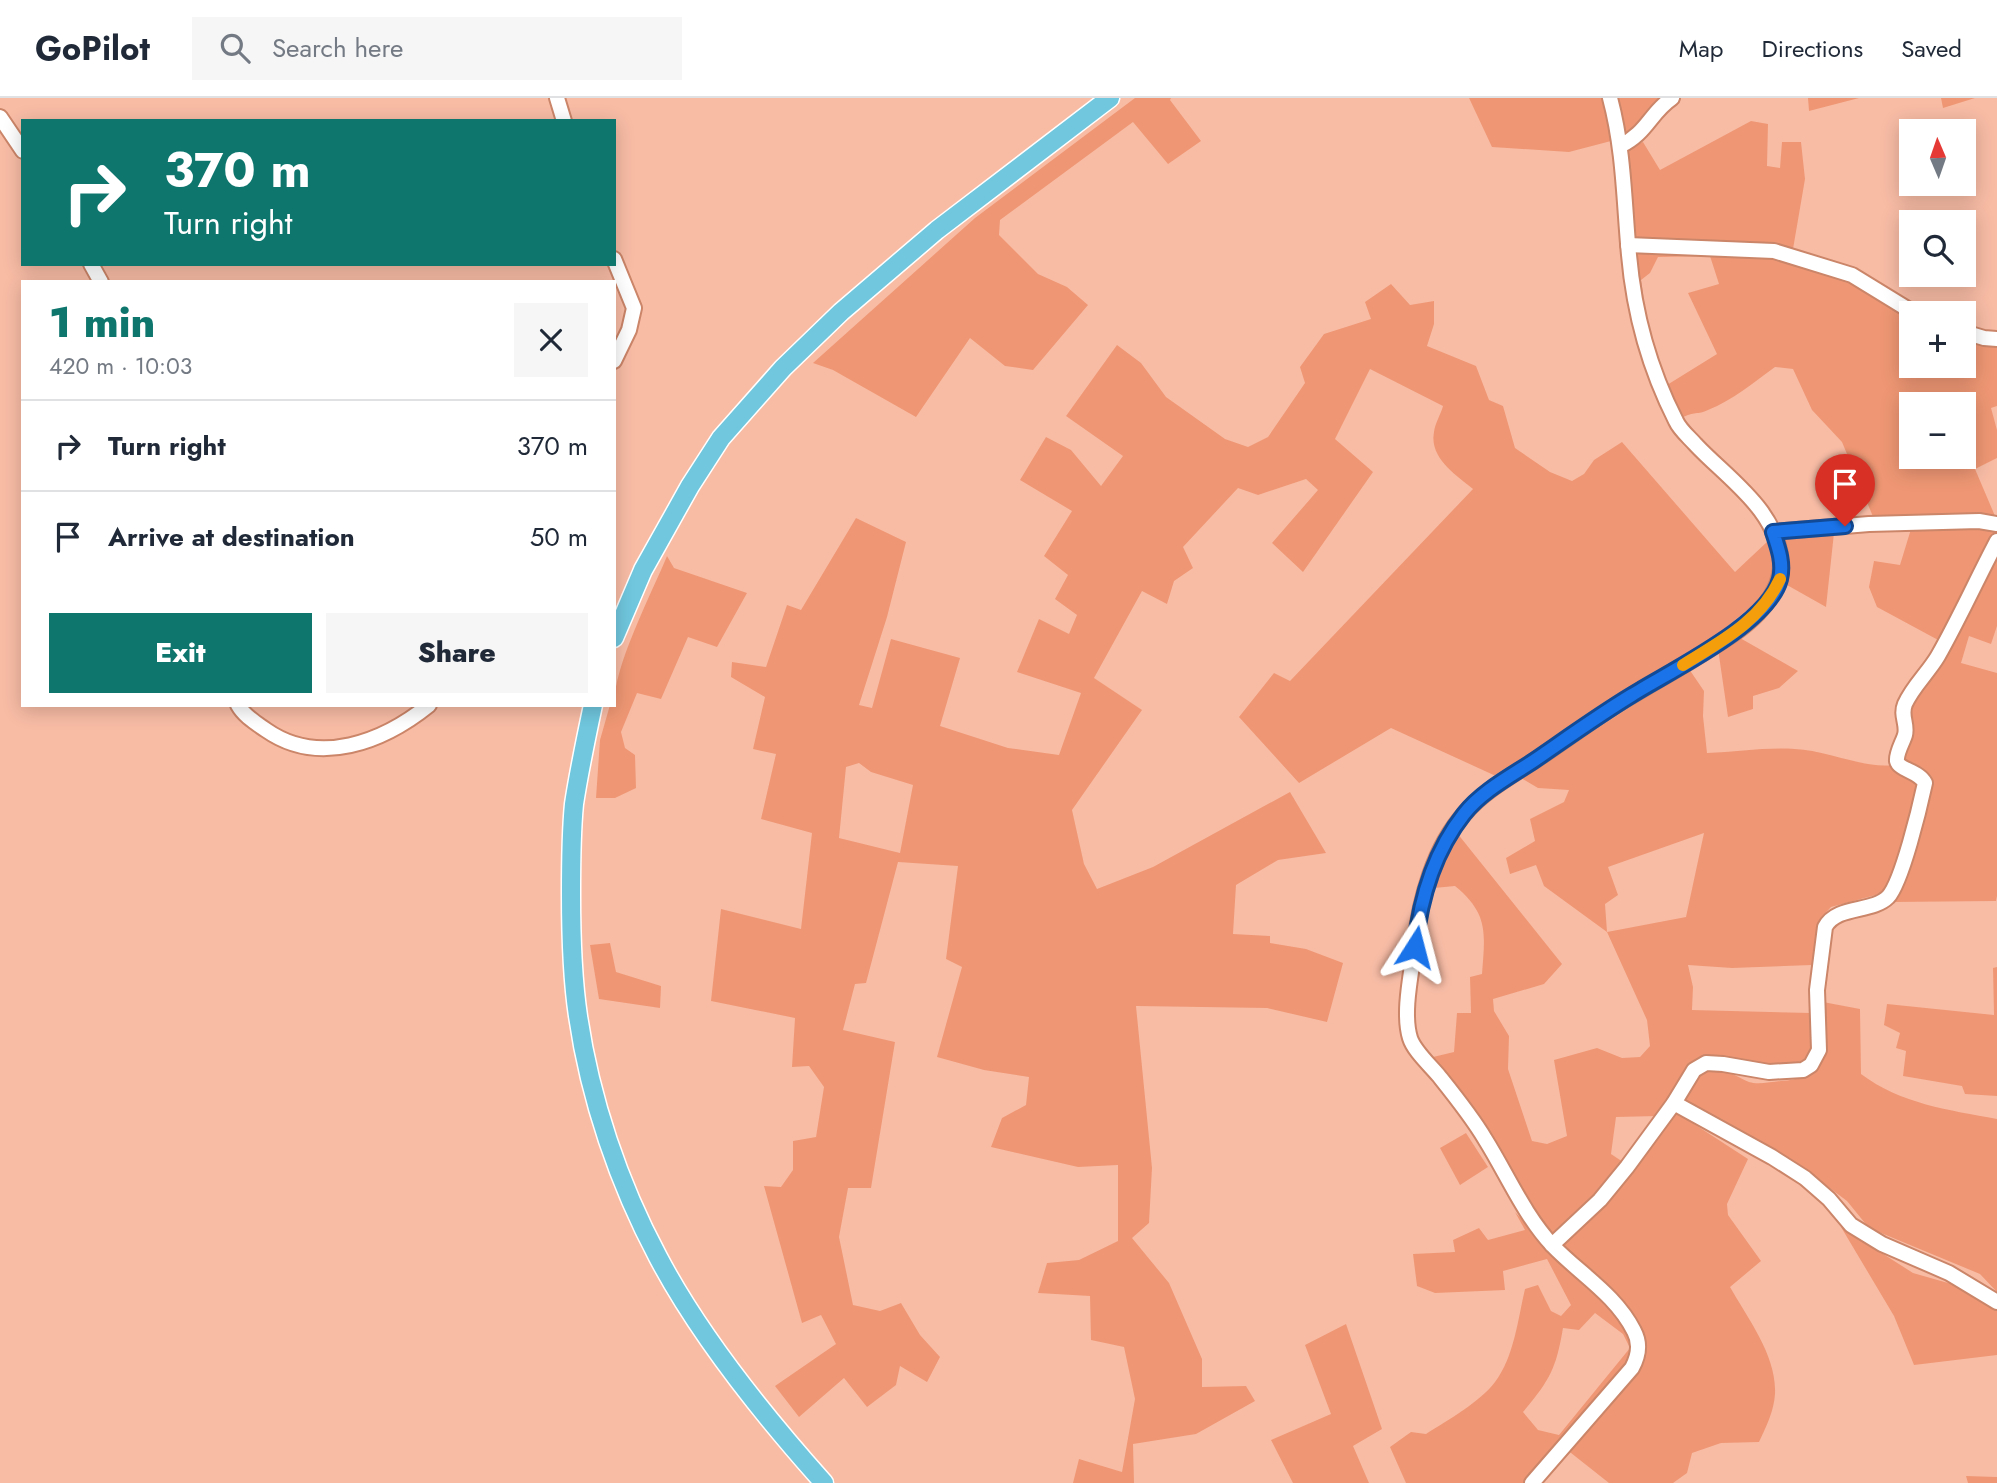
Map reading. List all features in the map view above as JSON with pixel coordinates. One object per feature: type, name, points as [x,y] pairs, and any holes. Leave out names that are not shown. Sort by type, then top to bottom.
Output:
[{"type":"main road","points":[[616,633],[643,570],[690,486],[722,438],[783,368],[841,312],[937,230],[1110,98]]},
{"type":"main road","points":[[593,707],[574,805],[571,926],[578,1018],[601,1115],[635,1212],[683,1301],[742,1383],[824,1483]]},
{"type":"street","points":[[557,98],[563,119]]},
{"type":"street","points":[[1532,1483],[1632,1368],[1639,1348],[1634,1330],[1621,1311],[1552,1245],[1527,1212],[1484,1137],[1410,1041],[1409,996],[1417,922],[1431,872],[1447,839],[1465,813],[1492,789],[1631,695],[1729,636],[1756,615],[1780,580],[1780,553],[1773,532],[1760,510],[1736,481],[1705,455],[1678,426],[1645,343],[1635,303],[1628,245],[1626,191],[1610,98]]},
{"type":"street","points":[[1620,146],[1645,129],[1662,105],[1672,98]]},
{"type":"street","points":[[0,117],[21,148]]},
{"type":"street","points":[[1628,245],[1774,251],[1852,275],[1899,304]]},
{"type":"street","points":[[616,264],[634,308],[629,330],[616,357]]},
{"type":"street","points":[[1976,335],[1997,339]]},
{"type":"street","points":[[1773,532],[1869,524],[1979,521],[1997,524]]},
{"type":"street","points":[[1552,1245],[1600,1200],[1627,1167],[1694,1070],[1706,1063],[1769,1072],[1803,1070],[1815,1060],[1819,1050],[1817,990],[1825,927],[1829,920],[1837,915],[1886,899],[1894,888],[1925,783],[1916,772],[1901,767],[1898,763],[1906,732],[1903,718],[1905,706],[1920,679],[1938,656],[1997,541]]},
{"type":"street","points":[[241,707],[254,722],[278,739],[304,748],[324,749],[344,747],[381,736],[401,726],[426,707]]},
{"type":"street","points":[[1674,1102],[1805,1178],[1829,1199],[1851,1225],[1882,1244],[1949,1273],[1997,1302]]},
{"type":"shaded area","points":[[1135,98],[1171,98],[1201,141],[1168,164],[1133,122],[1000,220],[999,235],[1038,274],[1067,287],[1088,305],[1033,370],[1005,366],[970,338],[916,417],[833,370],[813,363],[975,218]]},
{"type":"shaded area","points":[[1469,98],[1604,98],[1611,141],[1569,152],[1492,147]]},
{"type":"shaded area","points":[[1617,98],[1661,98],[1636,128],[1624,137]]},
{"type":"shaded area","points":[[1808,98],[1859,98],[1809,111]]},
{"type":"shaded area","points":[[1941,98],[1975,98],[1943,108]]},
{"type":"shaded area","points":[[1751,121],[1768,124],[1767,166],[1780,168],[1782,142],[1801,142],[1805,179],[1793,249],[1631,240],[1632,188],[1627,149],[1643,142],[1660,170]]},
{"type":"shaded area","points":[[1635,250],[1774,256],[1852,281],[1899,311],[1899,378],[1976,378],[1976,340],[1997,343],[1997,406],[1991,408],[1997,430],[1997,458],[1976,468],[1976,392],[1899,392],[1899,469],[1975,469],[1995,516],[1874,519],[1842,442],[1812,410],[1793,369],[1775,367],[1726,401],[1682,418],[1667,385],[1717,354],[1688,293],[1719,284],[1710,256],[1658,257],[1650,273],[1641,280],[1649,335],[1636,274]]},
{"type":"shaded area","points":[[1391,284],[1410,305],[1434,301],[1434,324],[1427,346],[1476,366],[1489,400],[1503,406],[1515,448],[1550,472],[1572,481],[1584,474],[1594,460],[1622,442],[1735,572],[1768,541],[1774,564],[1772,583],[1757,602],[1719,633],[1498,777],[1391,728],[1299,783],[1239,717],[1274,673],[1290,681],[1473,489],[1445,465],[1436,450],[1434,432],[1443,406],[1370,369],[1335,439],[1373,472],[1303,572],[1272,543],[1318,490],[1306,479],[1258,495],[1238,488],[1183,547],[1193,568],[1174,581],[1167,604],[1142,591],[1094,678],[1142,710],[1072,810],[1084,864],[1097,889],[1153,867],[1290,792],[1326,853],[1278,860],[1236,885],[1233,934],[1270,936],[1270,943],[1306,949],[1343,963],[1327,1022],[1267,1008],[1136,1006],[1152,1168],[1149,1223],[1132,1238],[1169,1283],[1202,1359],[1202,1387],[1246,1386],[1255,1401],[1196,1434],[1133,1444],[1134,1483],[1073,1483],[1079,1459],[1122,1472],[1135,1399],[1124,1347],[1091,1340],[1090,1296],[1038,1293],[1047,1263],[1079,1260],[1118,1241],[1118,1165],[1078,1167],[991,1147],[1002,1118],[1026,1105],[1029,1077],[984,1070],[937,1057],[962,967],[946,959],[958,866],[898,862],[866,983],[855,984],[843,1030],[895,1042],[871,1188],[848,1188],[839,1237],[853,1305],[880,1311],[901,1303],[920,1335],[940,1357],[927,1382],[900,1366],[896,1385],[867,1407],[844,1378],[799,1417],[775,1386],[836,1344],[821,1315],[802,1323],[764,1186],[781,1187],[793,1170],[793,1141],[816,1137],[824,1087],[809,1066],[792,1067],[795,1018],[711,1001],[721,909],[801,929],[812,833],[761,819],[776,754],[753,749],[765,697],[731,677],[732,662],[766,667],[787,605],[801,610],[856,518],[906,542],[887,617],[859,705],[872,708],[891,639],[960,658],[940,726],[1008,748],[1059,755],[1081,693],[1017,672],[1039,619],[1069,634],[1077,615],[1055,599],[1068,575],[1044,556],[1072,511],[1020,480],[1046,437],[1071,450],[1101,486],[1123,456],[1066,416],[1117,345],[1141,363],[1166,397],[1225,439],[1248,447],[1268,437],[1305,383],[1300,367],[1324,334],[1371,319],[1365,302]],"holes":[[[859,763],[871,772],[913,785],[900,853],[839,838],[846,767]]]},
{"type":"shaded area","points":[[1911,529],[1976,529],[1995,532],[1940,641],[1877,607],[1869,587],[1874,561],[1900,565]]},
{"type":"shaded area","points":[[1834,533],[1826,607],[1787,585],[1789,560],[1783,536]]},
{"type":"shaded area","points":[[1997,553],[1997,626],[1991,644],[1969,636],[1961,663],[1997,673],[1996,901],[1892,902],[1930,782],[1902,760],[1907,710],[1920,689],[1936,672]]},
{"type":"shaded area","points":[[667,556],[674,568],[747,593],[717,647],[688,637],[661,699],[637,693],[621,732],[625,748],[635,755],[636,788],[615,798],[596,798],[600,740],[609,707],[616,707],[620,670]]},
{"type":"shaded area","points":[[1740,638],[1798,671],[1779,688],[1753,696],[1753,709],[1728,717],[1718,649]]},
{"type":"shaded area","points":[[1689,669],[1704,691],[1703,716],[1707,753],[1807,750],[1870,764],[1892,765],[1912,777],[1918,789],[1894,874],[1883,893],[1831,907],[1821,918],[1812,965],[1732,968],[1688,965],[1693,987],[1692,1010],[1811,1013],[1812,1053],[1801,1061],[1775,1067],[1704,1058],[1658,1116],[1616,1117],[1611,1154],[1623,1162],[1590,1203],[1553,1239],[1503,1155],[1433,1057],[1454,1052],[1457,1013],[1471,1013],[1470,977],[1482,974],[1484,936],[1474,906],[1455,886],[1434,888],[1440,864],[1457,833],[1562,964],[1544,984],[1493,999],[1494,1011],[1509,1036],[1508,1069],[1532,1141],[1547,1144],[1567,1136],[1554,1060],[1597,1048],[1622,1058],[1640,1057],[1650,1046],[1647,1020],[1607,932],[1544,886],[1536,865],[1510,874],[1506,858],[1535,841],[1530,819],[1564,802],[1569,790],[1538,788],[1521,778]],"holes":[[[1704,833],[1686,917],[1607,932],[1605,904],[1618,895],[1608,867]]]},
{"type":"shaded area","points":[[610,943],[616,972],[661,986],[660,1008],[599,999],[590,945]]},
{"type":"shaded area","points":[[1997,967],[1997,1096],[1965,1094],[1962,1086],[1903,1076],[1906,1051],[1896,1048],[1900,1033],[1884,1025],[1887,1004],[1994,1015],[1993,968]]},
{"type":"shaded area","points":[[1823,1002],[1860,1009],[1861,1074],[1909,1099],[1943,1109],[1997,1119],[1997,1292],[1980,1274],[1869,1228],[1847,1201],[1799,1165],[1682,1100],[1696,1075],[1709,1068],[1721,1069],[1756,1083],[1799,1078],[1811,1073],[1819,1066],[1824,1056]]},
{"type":"shaded area","points":[[1674,1111],[1748,1159],[1727,1204],[1728,1215],[1761,1261],[1730,1287],[1766,1352],[1774,1380],[1774,1400],[1759,1442],[1721,1443],[1692,1453],[1687,1473],[1673,1483],[1609,1483],[1566,1449],[1644,1343],[1560,1246]]},
{"type":"shaded area","points":[[1466,1133],[1488,1167],[1460,1185],[1440,1148]]},
{"type":"shaded area","points":[[1515,1212],[1548,1247],[1598,1290],[1635,1342],[1623,1374],[1524,1483],[1406,1483],[1390,1447],[1411,1432],[1426,1434],[1454,1417],[1495,1382],[1511,1349],[1525,1289],[1538,1285],[1551,1311],[1561,1316],[1571,1305],[1547,1259],[1503,1271],[1505,1290],[1435,1293],[1417,1286],[1413,1254],[1455,1252],[1453,1240],[1479,1228],[1488,1240],[1525,1230]],"holes":[[[1595,1313],[1623,1334],[1630,1348],[1559,1435],[1538,1430],[1523,1412],[1550,1373],[1558,1354],[1563,1328],[1579,1330]]]},
{"type":"shaded area","points":[[1841,1227],[1913,1273],[1955,1285],[1997,1308],[1997,1355],[1914,1365],[1894,1316]]},
{"type":"shaded area","points":[[1346,1324],[1382,1429],[1353,1446],[1369,1483],[1293,1483],[1271,1440],[1331,1414],[1305,1345]]},
{"type":"shaded area","points":[[1966,1476],[1997,1477],[1997,1483],[1968,1483]]},
{"type":"slow traffic","points":[[1683,665],[1756,615],[1780,579]]},
{"type":"route","points":[[1415,947],[1417,922],[1431,872],[1447,839],[1465,813],[1492,789],[1631,695],[1729,636],[1756,615],[1780,580],[1780,553],[1773,532],[1845,526]]}]
